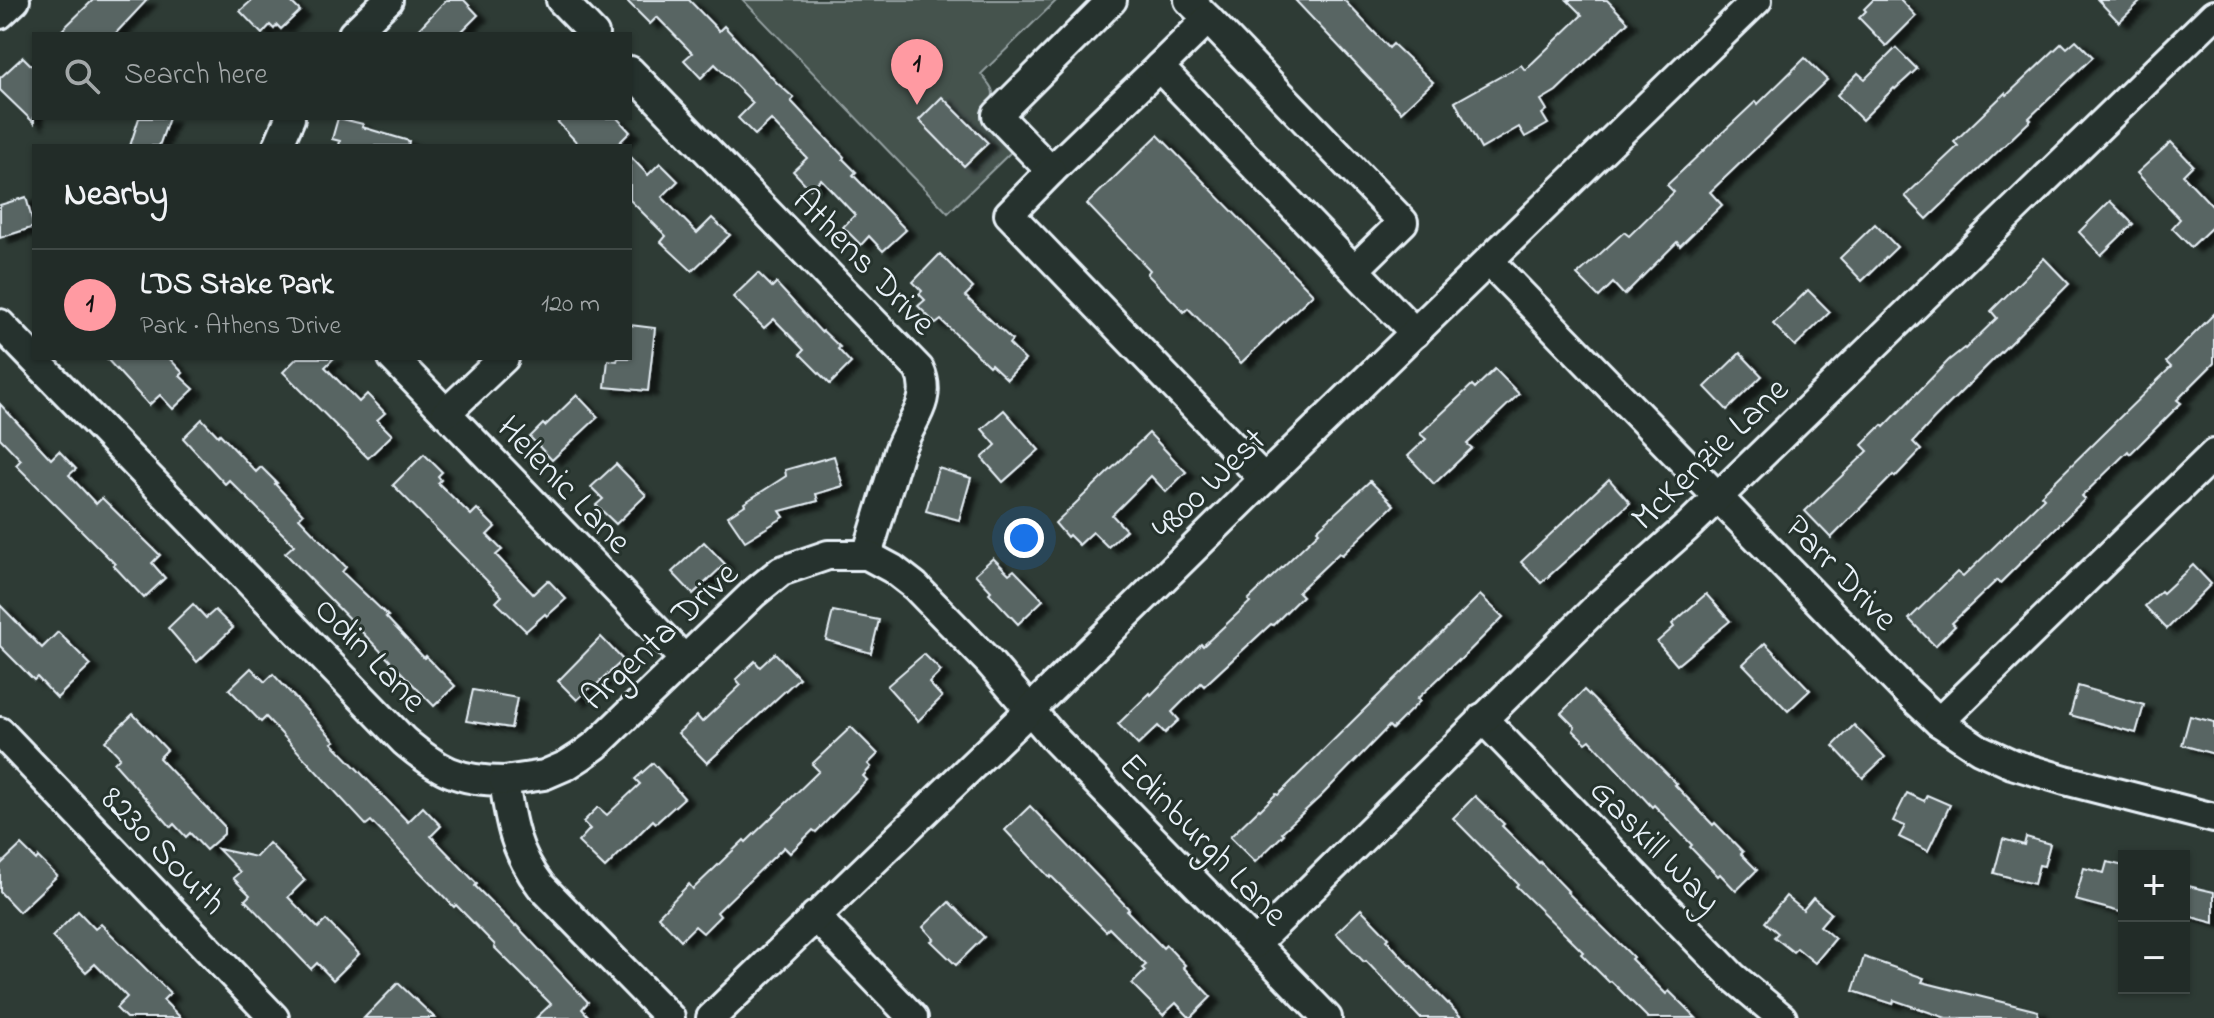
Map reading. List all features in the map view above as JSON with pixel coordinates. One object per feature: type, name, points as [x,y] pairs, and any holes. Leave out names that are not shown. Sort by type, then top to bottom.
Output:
[{"type":"street","points":[[0,14],[15,0]]},
{"type":"street","points":[[355,32],[388,0]]},
{"type":"street","points":[[561,0],[592,32]]},
{"type":"street","points":[[1051,171],[997,115],[1112,0]]},
{"type":"street","name":"4800 West","points":[[711,1018],[1757,0]]},
{"type":"street","points":[[1264,479],[1009,214],[1159,67],[1198,10],[1403,222],[1355,269]]},
{"type":"street","name":"McKenzie Lane","points":[[1255,944],[1482,718],[1597,607],[1718,497],[2214,15]]},
{"type":"street","points":[[1159,67],[1415,333]]},
{"type":"street","name":"Athens Drive","points":[[632,73],[919,369],[926,393],[905,434],[867,555]]},
{"type":"street","points":[[279,144],[289,120]]},
{"type":"street","name":"Parr Drive","points":[[1489,261],[1939,722],[1979,749],[2012,764],[2214,818]]},
{"type":"street","name":"Odin Lane","points":[[0,324],[32,357]]},
{"type":"street","name":"Odin Lane","points":[[35,360],[404,741],[432,764],[449,773],[477,780],[504,781]]},
{"type":"street","name":"Helenic Lane","points":[[395,360],[685,660]]},
{"type":"street","points":[[446,413],[502,360]]},
{"type":"street","points":[[1939,722],[2214,454]]},
{"type":"street","name":"Argenta Drive","points":[[504,781],[544,775],[567,765],[596,745],[754,593],[781,571],[828,555],[867,555]]},
{"type":"street","points":[[867,555],[915,586],[1031,709]]},
{"type":"street","name":"Edinburgh Lane","points":[[1031,709],[1056,740],[1327,1018]]},
{"type":"street","name":"Gaskill Way","points":[[1482,718],[1733,977],[1782,1018]]},
{"type":"street","name":"8230 South","points":[[0,732],[274,1018]]},
{"type":"street","points":[[504,781],[510,824],[529,870],[670,1018]]},
{"type":"street","points":[[815,916],[913,1018]]},
{"type":"shaded area","points":[[743,0],[1057,0],[981,74],[992,90],[990,109],[1012,151],[948,213]]},
{"type":"building","points":[[93,0],[147,0],[117,32],[60,32]]},
{"type":"building","points":[[252,0],[289,0],[300,11],[281,29],[270,25],[260,32],[240,11]]},
{"type":"building","points":[[446,0],[464,0],[478,15],[461,32],[416,32]]},
{"type":"building","points":[[626,0],[689,0],[719,31],[724,26],[794,98],[791,101],[856,172],[853,175],[906,230],[883,251],[869,236],[861,245],[843,227],[855,215],[821,179],[810,189],[793,171],[807,158],[771,120],[755,135],[738,118],[753,103],[715,64],[701,78],[684,60],[692,53],[657,17],[650,24]]},
{"type":"building","points":[[1295,0],[1344,0],[1389,48],[1393,44],[1433,82],[1401,112]]},
{"type":"building","points":[[1567,0],[1607,0],[1628,22],[1556,91],[1541,100],[1547,110],[1542,114],[1548,124],[1525,137],[1519,127],[1481,149],[1455,102],[1521,65],[1525,70],[1582,15]]},
{"type":"building","points":[[1873,0],[1901,0],[1916,16],[1886,46],[1859,18]]},
{"type":"building","points":[[2098,0],[2142,0],[2119,22]]},
{"type":"building","points":[[2076,40],[2093,57],[1927,219],[1905,196],[1958,146],[1954,142],[2005,93],[2007,95],[2062,43],[2067,48]]},
{"type":"building","points":[[1896,48],[1917,69],[1862,120],[1837,95],[1858,73],[1865,79]]},
{"type":"building","points":[[23,57],[32,66],[34,123],[0,90],[0,78]]},
{"type":"building","points":[[1805,58],[1827,80],[1710,192],[1722,205],[1680,246],[1677,242],[1624,295],[1613,283],[1599,297],[1577,275],[1624,232],[1629,236],[1674,192],[1667,185]]},
{"type":"building","points":[[942,97],[988,143],[964,166],[919,120]]},
{"type":"building","points":[[138,120],[168,120],[160,144],[131,144]]},
{"type":"building","points":[[337,120],[346,120],[409,141],[408,144],[339,144],[340,141],[332,139]]},
{"type":"building","points":[[556,120],[619,120],[630,132],[618,144],[578,144]]},
{"type":"building","points":[[1158,135],[1313,294],[1241,363],[1188,308],[1184,312],[1147,274],[1150,270],[1087,204]]},
{"type":"building","points":[[2171,142],[2193,165],[2183,175],[2214,208],[2214,225],[2191,247],[2172,228],[2180,219],[2137,173]]},
{"type":"building","points":[[632,158],[648,175],[660,163],[678,181],[662,197],[697,233],[712,218],[730,235],[692,271],[661,242],[666,236],[632,202]]},
{"type":"building","points":[[26,197],[32,228],[0,238],[0,205]]},
{"type":"building","points":[[2110,201],[2133,224],[2101,255],[2079,232]]},
{"type":"building","points":[[1875,224],[1897,247],[1862,281],[1840,258]]},
{"type":"building","points":[[940,254],[973,288],[965,296],[1012,340],[1009,344],[1025,360],[1007,379],[941,320],[936,324],[918,306],[925,300],[919,294],[922,291],[913,282]]},
{"type":"building","points":[[2044,258],[2069,284],[1934,419],[1913,442],[1921,450],[1831,538],[1805,511],[1868,451],[1862,445],[1997,318],[1991,311]]},
{"type":"building","points":[[758,273],[772,287],[776,283],[821,332],[840,347],[838,349],[851,363],[830,384],[800,354],[804,350],[774,319],[764,328],[733,297]]},
{"type":"building","points":[[1808,290],[1830,312],[1795,346],[1773,324]]},
{"type":"building","points":[[2214,314],[2214,363],[2177,400],[2181,403],[2082,496],[2085,499],[2000,583],[1997,580],[1952,623],[1955,626],[1935,646],[1909,619],[1957,572],[1963,577],[2044,498],[2041,495],[2171,367],[2166,362]]},
{"type":"building","points":[[632,325],[655,328],[648,391],[605,387],[608,360],[632,360]]},
{"type":"building","points":[[1740,353],[1762,376],[1727,410],[1705,387]]},
{"type":"building","points":[[108,360],[171,360],[183,373],[180,376],[194,389],[173,409],[160,395],[149,405]]},
{"type":"building","points":[[295,360],[332,360],[325,367],[359,402],[367,394],[385,413],[377,420],[392,435],[368,458],[283,372]]},
{"type":"building","points":[[1495,369],[1519,394],[1467,444],[1472,448],[1434,484],[1408,456],[1426,439],[1420,434],[1472,385],[1475,388]]},
{"type":"building","points":[[577,395],[598,417],[552,460],[530,437]]},
{"type":"building","points":[[0,404],[51,459],[59,451],[76,469],[69,475],[96,504],[102,498],[160,555],[152,563],[165,578],[144,598],[115,564],[16,465],[21,460],[0,438]]},
{"type":"building","points":[[1004,410],[1039,450],[1003,482],[982,458],[996,445],[982,429]]},
{"type":"building","points":[[202,419],[256,472],[261,467],[277,483],[303,514],[299,518],[346,567],[342,572],[455,686],[434,706],[285,553],[294,545],[229,480],[225,484],[183,438]]},
{"type":"building","points":[[1149,433],[1186,472],[1166,492],[1151,476],[1112,515],[1126,530],[1108,547],[1093,532],[1079,545],[1069,535],[1067,537],[1055,523]]},
{"type":"building","points":[[424,454],[442,472],[438,483],[471,515],[477,509],[495,527],[487,535],[502,550],[496,555],[533,594],[548,580],[566,599],[526,631],[496,602],[502,596],[393,485]]},
{"type":"building","points":[[834,456],[843,486],[816,494],[818,501],[780,511],[784,517],[745,541],[728,516],[786,476],[785,470]]},
{"type":"building","points":[[616,464],[646,495],[616,524],[596,505],[603,499],[591,487]]},
{"type":"building","points":[[938,468],[971,478],[959,520],[926,511]]},
{"type":"building","points":[[1609,479],[1630,503],[1541,583],[1521,562]]},
{"type":"building","points":[[1370,481],[1394,505],[1298,592],[1302,596],[1273,625],[1204,686],[1201,683],[1172,712],[1179,720],[1165,733],[1158,726],[1138,745],[1118,724],[1201,644],[1203,646],[1250,602],[1248,600],[1319,532],[1317,530]]},
{"type":"building","points":[[704,542],[725,564],[693,594],[672,572]]},
{"type":"building","points":[[993,558],[1009,574],[1014,570],[1043,600],[1018,624],[975,574]]},
{"type":"building","points":[[2193,565],[2211,584],[2167,629],[2145,606]]},
{"type":"building","points":[[1706,594],[1730,621],[1677,665],[1657,642]]},
{"type":"building","points":[[1480,595],[1503,617],[1417,699],[1420,701],[1392,729],[1389,726],[1255,862],[1230,837],[1278,795]]},
{"type":"building","points":[[193,604],[206,618],[215,610],[233,628],[197,662],[168,628]]},
{"type":"building","points":[[0,605],[42,648],[58,632],[91,665],[57,698],[0,646]]},
{"type":"building","points":[[833,611],[879,620],[871,653],[826,640]]},
{"type":"building","points":[[601,637],[623,660],[577,700],[558,681]]},
{"type":"building","points":[[1765,643],[1810,690],[1788,711],[1743,664]]},
{"type":"building","points":[[775,653],[799,678],[707,763],[678,733],[697,716],[702,722],[741,685],[736,679],[755,661],[760,667]]},
{"type":"building","points":[[924,654],[941,671],[929,683],[942,697],[918,721],[887,686]]},
{"type":"building","points":[[251,668],[265,682],[273,674],[335,741],[332,743],[408,822],[423,807],[441,826],[431,836],[588,1002],[582,1009],[590,1018],[536,1018],[551,1004],[371,821],[366,825],[266,717],[261,722],[229,689]]},
{"type":"building","points":[[2078,686],[2144,705],[2136,733],[2070,715]]},
{"type":"building","points":[[473,690],[517,698],[511,728],[466,721]]},
{"type":"building","points":[[1584,690],[1757,870],[1736,891],[1720,874],[1718,876],[1590,740],[1586,743],[1573,730],[1575,727],[1561,713]]},
{"type":"building","points":[[133,714],[167,750],[159,758],[224,826],[224,834],[206,850],[190,833],[186,837],[174,824],[171,827],[114,763],[120,757],[105,741]]},
{"type":"building","points":[[2190,716],[2214,722],[2214,754],[2182,745]]},
{"type":"building","points":[[1854,725],[1885,757],[1863,778],[1833,746]]},
{"type":"building","points":[[851,727],[878,754],[868,764],[871,767],[863,776],[867,780],[816,832],[813,830],[790,853],[784,847],[717,912],[720,916],[703,933],[695,926],[681,940],[658,916],[689,884],[693,889],[744,840],[746,842],[819,771],[812,764]]},
{"type":"building","points":[[653,763],[684,798],[656,823],[653,820],[605,868],[578,842],[590,829],[583,822],[598,807],[607,815],[640,784],[635,779]]},
{"type":"building","points":[[1907,793],[1924,801],[1927,795],[1950,805],[1928,851],[1899,837],[1905,826],[1893,821]]},
{"type":"building","points":[[1475,796],[1633,957],[1631,959],[1696,1018],[1648,1018],[1581,954],[1583,952],[1453,818]]},
{"type":"building","points":[[1030,806],[1163,948],[1166,945],[1185,965],[1183,967],[1211,997],[1190,1018],[1176,1003],[1163,1015],[1132,984],[1145,971],[1142,968],[1146,965],[1109,928],[1106,931],[1050,878],[1005,830]]},
{"type":"building","points":[[2026,837],[2050,844],[2044,866],[2039,865],[2034,884],[1994,873],[2003,839],[2024,845]]},
{"type":"building","points":[[269,843],[305,880],[288,897],[318,928],[326,920],[359,954],[333,980],[317,963],[311,969],[245,900],[250,895],[233,878],[240,872],[218,849],[256,857]]},
{"type":"building","points":[[21,845],[57,876],[19,912],[0,892],[0,865]]},
{"type":"building","points":[[2107,862],[2118,865],[2118,911],[2075,900],[2084,868],[2104,873]]},
{"type":"building","points":[[2190,886],[2214,892],[2214,923],[2190,917]]},
{"type":"building","points":[[1786,896],[1803,910],[1813,898],[1831,913],[1820,926],[1835,939],[1815,963],[1797,948],[1793,952],[1774,937],[1778,933],[1765,922]]},
{"type":"building","points":[[949,902],[984,937],[956,965],[931,941],[934,939],[923,927]]},
{"type":"building","points":[[1361,909],[1389,938],[1387,940],[1402,957],[1462,1018],[1420,1018],[1336,933]]},
{"type":"building","points":[[78,911],[95,929],[101,924],[170,993],[163,1000],[181,1018],[126,1018],[116,1008],[127,997],[95,964],[86,972],[52,937]]},
{"type":"building","points":[[1864,957],[1924,978],[1922,982],[2038,1011],[2037,1018],[1946,1018],[1894,1000],[1893,1004],[1853,991]]},
{"type":"building","points":[[398,983],[435,1018],[364,1018]]},
{"type":"place","name":"LDS Stake Park","points":[[917,105]]}]
